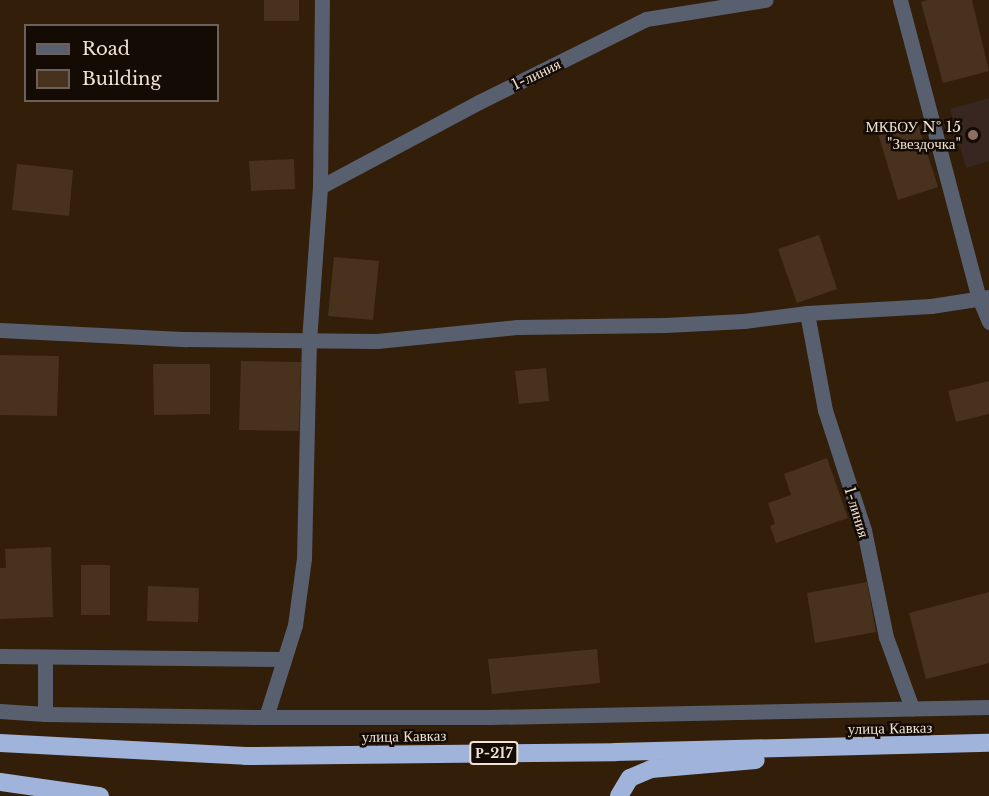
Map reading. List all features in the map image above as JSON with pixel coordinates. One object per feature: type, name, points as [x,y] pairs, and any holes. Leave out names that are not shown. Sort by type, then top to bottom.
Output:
[{"type":"highway","name":"улица Кавказ","points":[[0,743],[246,756],[928,746],[989,742]]},
{"type":"highway","points":[[619,796],[630,778],[651,769],[928,746]]},
{"type":"highway","points":[[0,782],[100,796]]},
{"type":"street","points":[[266,717],[282,659],[295,625],[304,558],[309,340],[320,187],[322,0]]},
{"type":"street","name":"1-линия","points":[[320,187],[479,102],[646,19],[765,0]]},
{"type":"street","points":[[900,0],[984,297],[989,322]]},
{"type":"street","points":[[0,330],[187,339],[418,338],[518,327],[665,326],[744,321],[807,313],[921,307],[984,297]]},
{"type":"street","name":"1-линия","points":[[807,313],[825,410],[864,530],[886,637],[912,708]]},
{"type":"street","points":[[0,656],[45,659],[282,659]]},
{"type":"street","points":[[45,659],[45,714]]},
{"type":"street","points":[[0,711],[45,714],[266,717],[489,717],[989,707]]},
{"type":"shaded area","name":"МКБОУ № 15 \"Звездочка\"","points":[[989,98],[989,161],[966,168],[950,109]]},
{"type":"building","points":[[264,0],[299,0],[299,21],[264,21]]},
{"type":"building","points":[[972,0],[989,71],[943,83],[921,2]]},
{"type":"building","points":[[917,121],[938,187],[898,200],[878,133]]},
{"type":"building","points":[[294,159],[295,189],[251,191],[249,161]]},
{"type":"building","points":[[17,164],[73,170],[69,216],[12,210]]},
{"type":"building","points":[[819,235],[837,289],[797,303],[778,249]]},
{"type":"building","points":[[334,257],[379,261],[373,320],[328,316]]},
{"type":"building","points":[[0,355],[59,356],[57,416],[0,415]]},
{"type":"building","points":[[241,361],[301,362],[299,431],[239,430]]},
{"type":"building","points":[[153,364],[210,364],[210,414],[154,415]]},
{"type":"building","points":[[546,368],[549,401],[519,404],[515,371]]},
{"type":"building","points":[[989,381],[989,414],[956,422],[948,391]]},
{"type":"building","points":[[827,458],[848,518],[776,543],[770,526],[775,524],[768,503],[791,495],[784,474]]},
{"type":"building","points":[[51,547],[53,617],[0,619],[0,568],[6,568],[5,549]]},
{"type":"building","points":[[81,565],[110,565],[110,615],[81,615]]},
{"type":"building","points":[[867,582],[876,632],[815,643],[807,593]]},
{"type":"building","points":[[148,586],[199,588],[198,622],[147,621]]},
{"type":"building","points":[[989,592],[989,663],[926,679],[909,613]]},
{"type":"building","points":[[597,649],[600,683],[492,694],[488,659]]},
{"type":"place","name":"МКБОУ № 15 \"Звездочка\"","points":[[973,135]]}]
